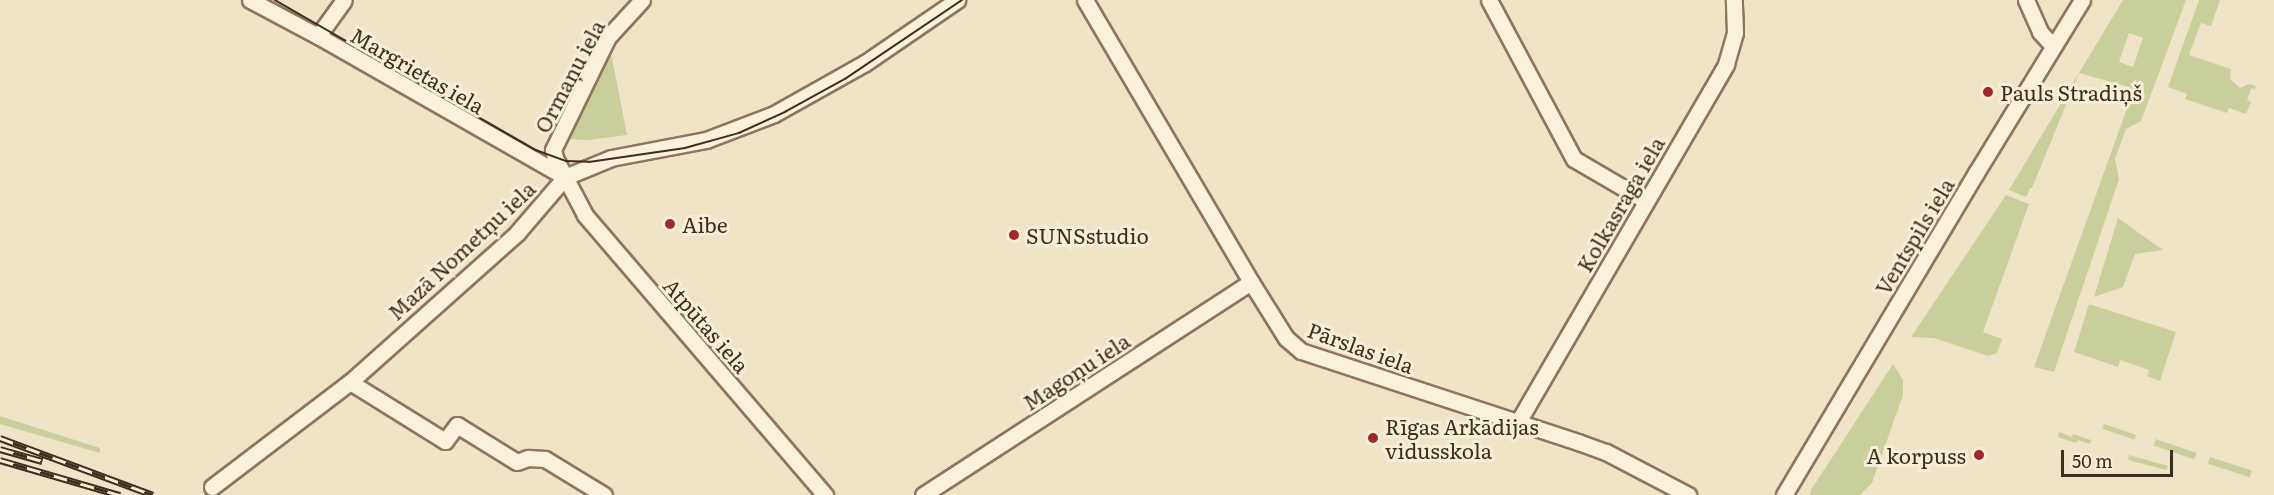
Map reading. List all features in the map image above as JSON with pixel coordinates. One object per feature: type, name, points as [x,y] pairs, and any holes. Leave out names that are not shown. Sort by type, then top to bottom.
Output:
[{"type":"street","name":"Margrietas iela","points":[[250,0],[318,36],[565,177]]},
{"type":"street","points":[[318,36],[344,0]]},
{"type":"street","name":"Ormaņu iela","points":[[565,177],[553,150],[608,37],[642,0]]},
{"type":"street","name":"Mazā Nometņu iela","points":[[212,487],[350,382],[517,233],[565,177],[611,158],[706,140],[774,114],[865,63],[957,0]]},
{"type":"street","name":"Pārslas iela","points":[[1085,0],[1251,282],[1286,338],[1301,351],[1606,452],[1688,495]]},
{"type":"street","points":[[1489,0],[1574,159],[1646,201]]},
{"type":"street","name":"Kolkasraga iela","points":[[1518,422],[1726,64],[1736,33],[1734,0]]},
{"type":"street","points":[[2026,0],[2040,32],[2053,45]]},
{"type":"street","name":"Ventspils iela","points":[[1784,495],[2082,0]]},
{"type":"street","name":"Atpūtas iela","points":[[565,177],[585,214],[825,495]]},
{"type":"street","name":"Magoņu iela","points":[[923,495],[1251,282]]},
{"type":"street","points":[[350,382],[445,441],[457,424],[517,462],[528,458],[545,459],[604,495]]},
{"type":"green space","points":[[2123,0],[2186,0],[2141,121],[2126,129],[2115,159],[2119,179],[2054,372],[2034,367],[2130,100],[2129,87],[2079,73]],"holes":[[[2129,33],[2143,38],[2133,67],[2119,62]]]},
{"type":"green space","points":[[2199,0],[2220,0],[2211,26],[2201,23],[2189,55],[2231,69],[2230,79],[2240,88],[2249,84],[2256,86],[2255,89],[2251,88],[2247,100],[2251,102],[2246,114],[2229,108],[2227,113],[2185,99],[2187,94],[2168,87]]},
{"type":"green space","points":[[611,53],[627,135],[588,140],[566,139]]},
{"type":"green space","points":[[2079,73],[2032,188],[2026,197],[2009,190]]},
{"type":"green space","points":[[2006,195],[2029,204],[1983,332],[2002,339],[1997,353],[1988,356],[1934,338],[1911,337]]},
{"type":"green space","points":[[2118,218],[2163,250],[2135,254],[2123,287],[2094,297]]},
{"type":"green space","points":[[2089,304],[2176,332],[2160,381],[2147,376],[2149,370],[2120,360],[2118,367],[2074,352]]},
{"type":"green space","points":[[1893,364],[1903,380],[1903,395],[1872,483],[1860,495],[1810,495],[1811,490]]},
{"type":"green space","points":[[0,416],[100,448],[100,453],[0,424]]},
{"type":"green space","points":[[2104,424],[2136,435],[2135,440],[2102,429]]},
{"type":"green space","points":[[2059,432],[2091,440],[2090,444],[2078,440],[2076,443],[2058,437]]},
{"type":"green space","points":[[2156,439],[2197,453],[2194,460],[2154,446]]},
{"type":"green space","points":[[2129,455],[2168,466],[2166,470],[2128,460]]},
{"type":"green space","points":[[2210,457],[2252,471],[2250,477],[2208,464]]},
{"type":"tram line","points":[[275,0],[536,150],[566,161],[589,162],[685,148],[739,133],[785,112],[845,79],[962,0]]},
{"type":"railway","points":[[0,438],[153,495]]},
{"type":"railway","points":[[0,449],[42,461]]},
{"type":"railway","points":[[0,460],[120,495]]},
{"type":"place","name":"Pauls Stradiņš","points":[[1988,92]]},
{"type":"place","name":"Aibe","points":[[670,224]]},
{"type":"place","name":"SUNSstudio","points":[[1014,235]]},
{"type":"place","name":"Rīgas Arkādijas vidusskola","points":[[1373,438]]},
{"type":"place","name":"A korpuss","points":[[1979,455]]}]
